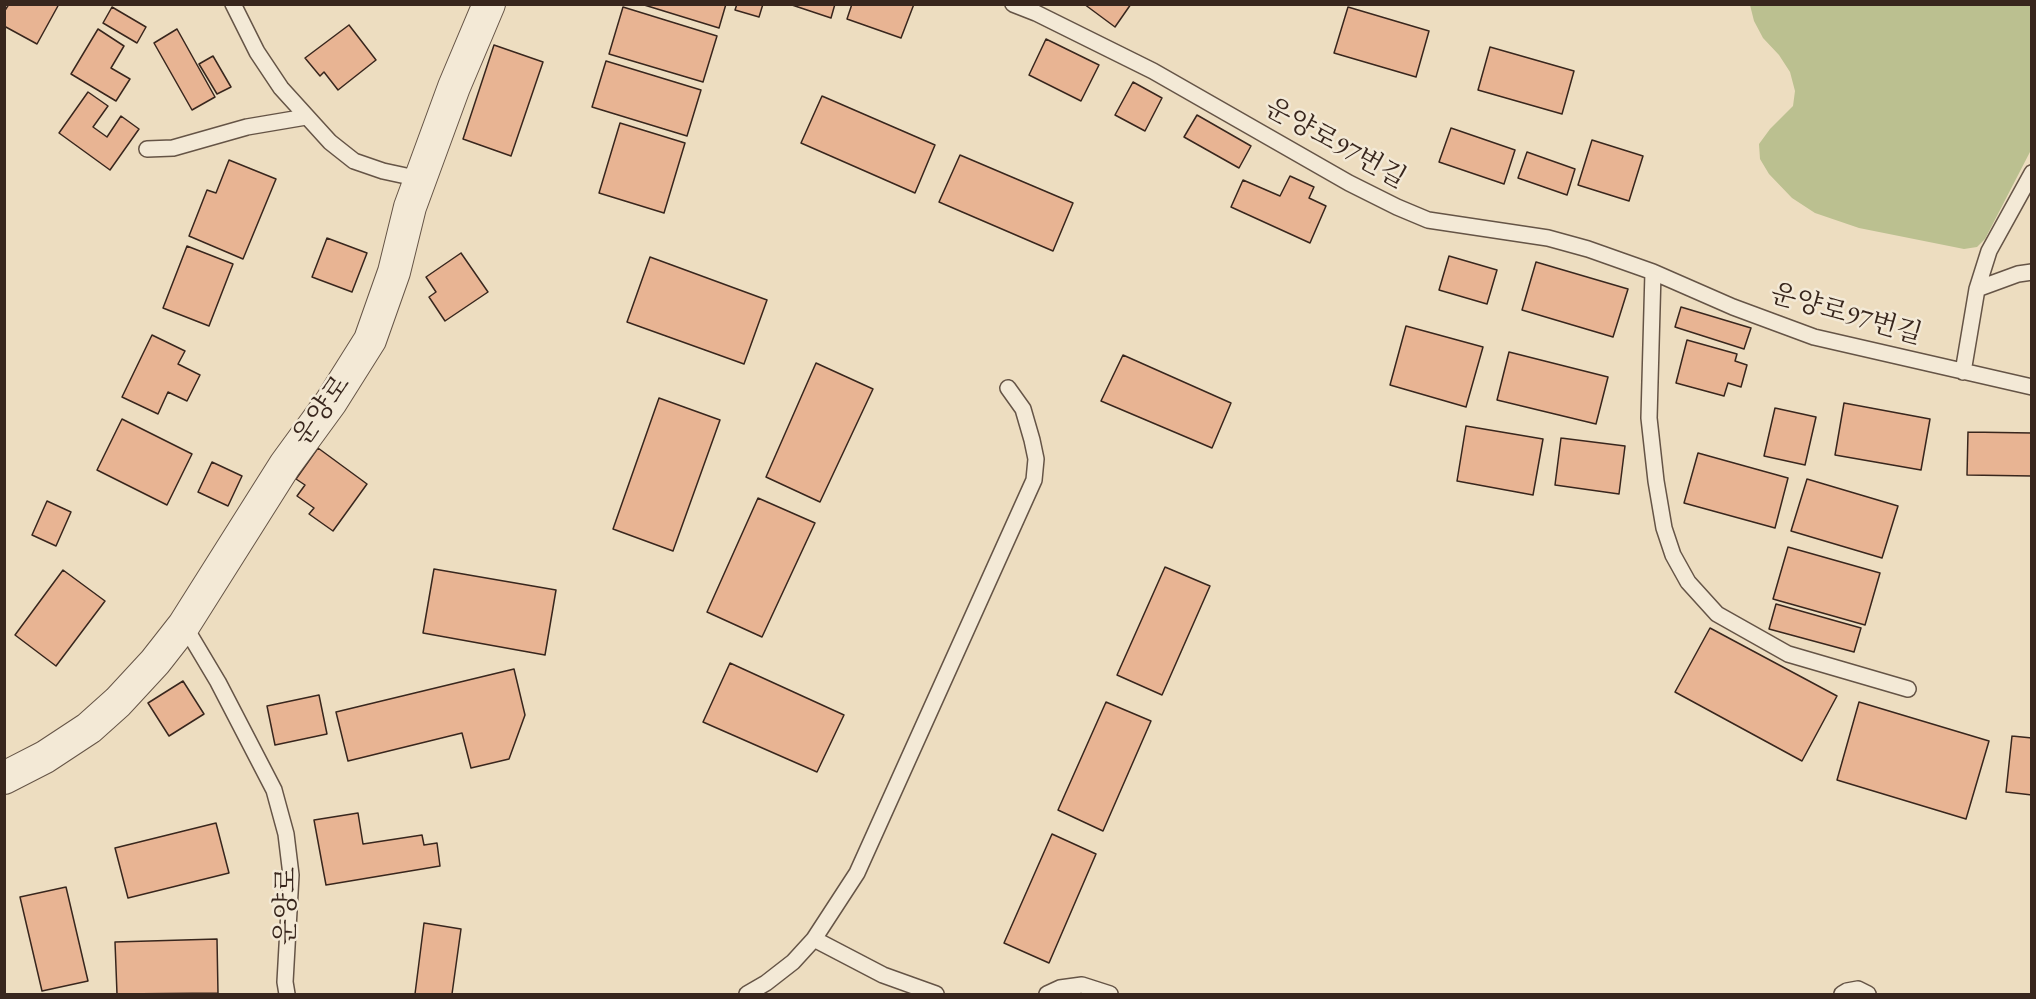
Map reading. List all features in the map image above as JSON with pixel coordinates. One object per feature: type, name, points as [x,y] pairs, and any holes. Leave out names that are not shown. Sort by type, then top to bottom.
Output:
[{"type":"street","name":"운양로","points":[[4,778],[45,758],[89,728],[140,678],[184,625],[285,465],[331,402],[370,340],[394,272],[410,207],[454,87],[489,4]]},
{"type":"lane","points":[[233,4],[257,52],[281,88],[330,142],[354,161],[383,171],[420,179]]},
{"type":"lane","name":"운양로97번길","points":[[1013,4],[1036,13],[1153,71],[1348,183],[1428,220],[1548,238],[1588,249],[1653,272],[1732,308],[1814,338],[2031,387]]},
{"type":"lane","points":[[147,149],[173,148],[247,127],[306,117]]},
{"type":"lane","points":[[1963,372],[1977,289],[1989,251],[2031,173]]},
{"type":"lane","points":[[1653,272],[1649,418],[1656,481],[1664,528],[1673,555],[1688,582],[1717,614],[1788,654],[1908,689]]},
{"type":"lane","points":[[1977,289],[2018,274],[2031,272]]},
{"type":"lane","points":[[747,994],[766,983],[793,962],[814,939],[857,873],[1034,480],[1036,459],[1032,440],[1023,409],[1008,388]]},
{"type":"lane","name":"운양로","points":[[184,625],[218,682],[274,790],[286,834],[291,875],[285,982],[287,994]]},
{"type":"lane","points":[[814,939],[884,975],[936,994]]},
{"type":"lane","points":[[1047,994],[1060,988],[1082,985],[1110,994]]},
{"type":"lane","points":[[1842,994],[1858,989],[1868,994]]},
{"type":"green space","points":[[1750,5],[2031,5],[2031,150],[1985,239],[1977,247],[1964,249],[1859,228],[1815,213],[1792,198],[1769,174],[1760,159],[1759,144],[1770,129],[1793,106],[1795,91],[1790,72],[1779,55],[1763,38],[1754,21]]},
{"type":"building","points":[[9,4],[59,4],[37,44],[4,26],[4,12]]},
{"type":"building","points":[[641,4],[726,4],[719,28]]},
{"type":"building","points":[[737,4],[763,4],[759,17],[735,10]]},
{"type":"building","points":[[789,4],[835,4],[831,18]]},
{"type":"building","points":[[852,4],[914,4],[901,38],[847,19]]},
{"type":"building","points":[[1084,4],[1131,4],[1115,27]]},
{"type":"building","points":[[112,7],[146,27],[137,43],[103,23]]},
{"type":"building","points":[[623,7],[717,36],[703,82],[609,54]]},
{"type":"building","points":[[1348,7],[1429,31],[1416,77],[1334,53]]},
{"type":"building","points":[[349,25],[376,60],[338,90],[324,72],[320,76],[305,58]]},
{"type":"building","points":[[98,29],[124,46],[111,68],[130,79],[116,101],[71,74]]},
{"type":"building","points":[[177,29],[215,97],[192,110],[154,43]]},
{"type":"building","points":[[1046,39],[1099,65],[1081,101],[1029,75]]},
{"type":"building","points":[[494,45],[543,62],[511,156],[463,139]]},
{"type":"building","points":[[1490,47],[1574,71],[1562,114],[1478,90]]},
{"type":"building","points":[[213,56],[231,87],[217,94],[199,64]]},
{"type":"building","points":[[606,61],[701,90],[687,136],[592,107]]},
{"type":"building","points":[[1133,82],[1162,98],[1145,131],[1115,115]]},
{"type":"building","points":[[88,92],[108,106],[93,127],[107,137],[121,116],[139,129],[110,170],[59,133]]},
{"type":"building","points":[[822,96],[935,145],[915,193],[801,143]]},
{"type":"building","points":[[1197,115],[1251,146],[1239,168],[1184,137]]},
{"type":"building","points":[[620,123],[685,143],[664,213],[599,193]]},
{"type":"building","points":[[1451,128],[1515,150],[1504,184],[1439,162]]},
{"type":"building","points":[[1592,140],[1643,156],[1629,201],[1578,185]]},
{"type":"building","points":[[1527,152],[1575,169],[1567,195],[1518,178]]},
{"type":"building","points":[[960,155],[1073,203],[1053,251],[939,202]]},
{"type":"building","points":[[229,160],[276,179],[243,259],[189,236],[207,190],[216,193]]},
{"type":"building","points":[[1290,176],[1314,187],[1309,198],[1326,206],[1310,243],[1231,207],[1243,180],[1280,196]]},
{"type":"building","points":[[327,238],[367,253],[352,292],[312,277]]},
{"type":"building","points":[[187,246],[233,264],[209,326],[163,308]]},
{"type":"building","points":[[461,253],[488,292],[445,321],[429,297],[436,292],[426,277]]},
{"type":"building","points":[[1449,256],[1497,270],[1487,304],[1439,290]]},
{"type":"building","points":[[650,257],[767,300],[744,364],[627,322]]},
{"type":"building","points":[[1536,262],[1628,289],[1613,337],[1522,310]]},
{"type":"building","points":[[1681,307],[1751,328],[1744,349],[1675,327]]},
{"type":"building","points":[[1406,326],[1483,347],[1466,407],[1390,385]]},
{"type":"building","points":[[152,335],[185,351],[178,364],[200,375],[187,401],[168,392],[158,414],[122,397]]},
{"type":"building","points":[[1687,340],[1737,354],[1735,361],[1747,365],[1741,387],[1728,383],[1724,396],[1676,383]]},
{"type":"building","points":[[1509,352],[1608,377],[1596,424],[1497,400]]},
{"type":"building","points":[[1123,355],[1231,403],[1212,448],[1101,401]]},
{"type":"building","points":[[816,363],[873,389],[820,502],[766,477]]},
{"type":"building","points":[[659,398],[720,420],[673,551],[613,529]]},
{"type":"building","points":[[1844,403],[1930,419],[1921,470],[1835,455]]},
{"type":"building","points":[[1775,408],[1816,417],[1805,465],[1764,456]]},
{"type":"building","points":[[122,419],[192,454],[167,505],[97,470]]},
{"type":"building","points":[[1466,426],[1543,439],[1533,495],[1457,481]]},
{"type":"building","points":[[1968,432],[2032,433],[2032,476],[1967,475]]},
{"type":"building","points":[[1561,438],[1625,446],[1619,494],[1555,485]]},
{"type":"building","points":[[318,448],[367,484],[333,531],[309,514],[314,508],[297,496],[305,485],[296,479]]},
{"type":"building","points":[[1698,453],[1788,478],[1775,528],[1684,503]]},
{"type":"building","points":[[212,462],[242,476],[228,506],[198,492]]},
{"type":"building","points":[[1807,479],[1898,506],[1882,558],[1791,531]]},
{"type":"building","points":[[758,498],[815,523],[762,637],[707,612]]},
{"type":"building","points":[[47,501],[71,512],[56,546],[32,535]]},
{"type":"building","points":[[1788,547],[1880,573],[1865,625],[1773,599]]},
{"type":"building","points":[[1165,567],[1210,586],[1162,695],[1117,675]]},
{"type":"building","points":[[434,569],[556,590],[545,655],[423,633]]},
{"type":"building","points":[[63,570],[105,601],[56,666],[15,635]]},
{"type":"building","points":[[1776,604],[1861,628],[1854,652],[1769,629]]},
{"type":"building","points":[[1710,628],[1837,696],[1802,761],[1675,692]]},
{"type":"building","points":[[730,663],[844,715],[817,772],[703,722]]},
{"type":"building","points":[[514,669],[525,715],[509,759],[471,768],[462,733],[348,761],[336,712]]},
{"type":"building","points":[[183,681],[204,714],[169,736],[148,703]]},
{"type":"building","points":[[319,695],[327,734],[275,745],[267,706]]},
{"type":"building","points":[[1106,702],[1151,721],[1103,831],[1058,810]]},
{"type":"building","points":[[1859,702],[1989,741],[1966,819],[1837,780]]},
{"type":"building","points":[[2012,736],[2032,738],[2032,795],[2006,792]]},
{"type":"building","points":[[358,813],[363,844],[422,835],[424,845],[437,843],[440,866],[326,885],[314,820]]},
{"type":"building","points":[[216,823],[229,873],[128,898],[115,848]]},
{"type":"building","points":[[1052,834],[1096,854],[1049,963],[1004,943]]},
{"type":"building","points":[[66,887],[88,981],[42,991],[20,897]]},
{"type":"building","points":[[424,923],[461,929],[452,994],[415,994]]},
{"type":"building","points":[[217,939],[218,993],[117,994],[115,942]]}]
